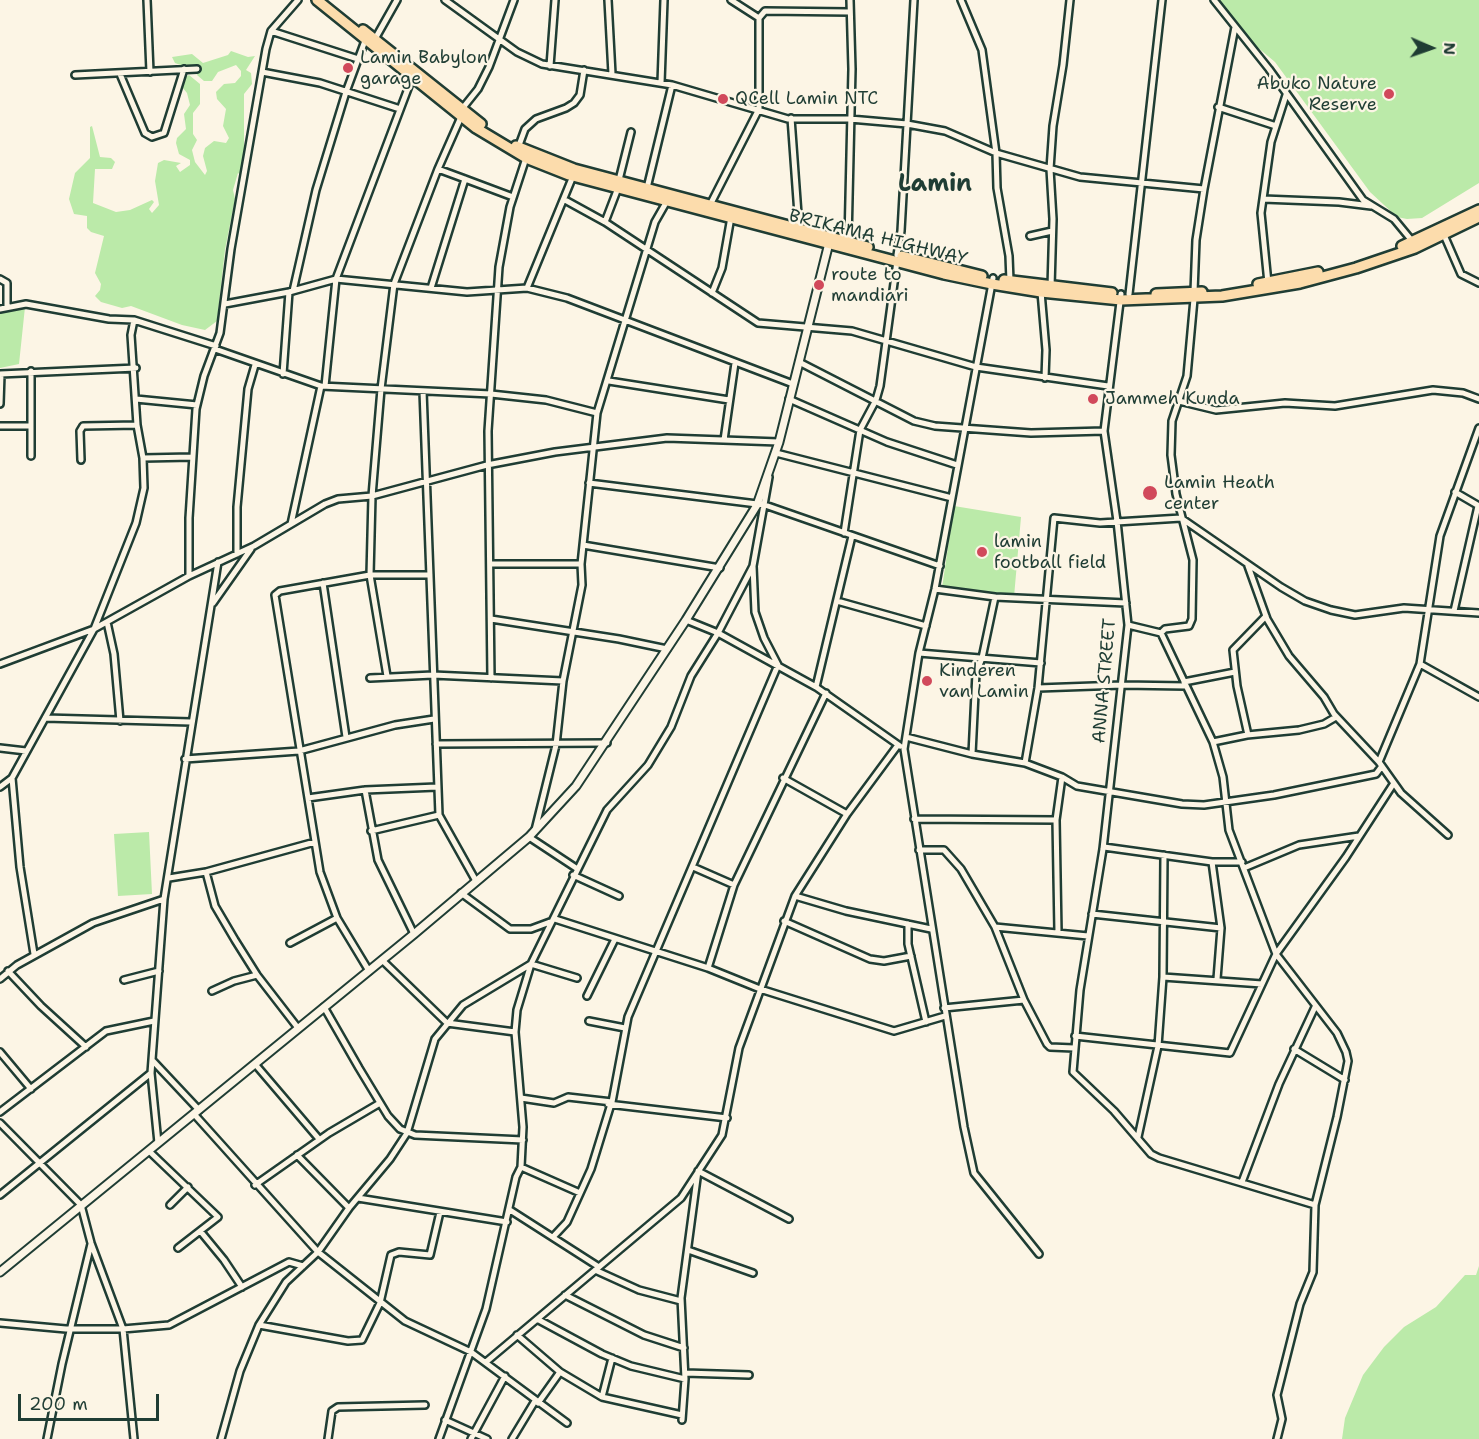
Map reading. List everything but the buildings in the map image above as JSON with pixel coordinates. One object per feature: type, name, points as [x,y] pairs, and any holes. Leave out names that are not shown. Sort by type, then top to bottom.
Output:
[{"type":"highway","name":"BRIKAMA HIGHWAY","points":[[316,0],[369,38],[462,113],[518,148],[667,201],[1041,292],[1124,296],[1194,295],[1300,283],[1444,235],[1479,217]]},
{"type":"highway","name":"BRIKAMA HIGHWAY","points":[[326,0],[351,25]]},
{"type":"highway","name":"BRIKAMA HIGHWAY","points":[[369,38],[412,78],[526,158],[574,176],[647,189],[799,228],[830,240],[848,241],[897,258]]},
{"type":"highway","name":"BRIKAMA HIGHWAY","points":[[1194,295],[1268,283],[1326,270],[1414,245],[1479,210]]},
{"type":"highway","name":"BRIKAMA HIGHWAY","points":[[992,281],[1010,281],[1124,296]]},
{"type":"main road","points":[[0,1272],[414,934],[532,834],[571,792],[761,505],[830,240]]},
{"type":"street","points":[[147,0],[150,72]]},
{"type":"street","points":[[189,576],[192,457],[197,405],[216,347],[225,304],[231,249],[262,72],[272,31],[298,0]]},
{"type":"street","points":[[283,374],[291,292],[316,190],[358,59],[369,38],[397,0]]},
{"type":"street","points":[[445,0],[517,52],[550,66],[672,85],[791,118],[850,119],[907,124],[945,131],[996,153],[1080,177],[1204,189]]},
{"type":"street","points":[[387,676],[370,575],[372,496],[381,389],[394,284],[438,169],[462,113],[478,89],[500,40],[514,0]]},
{"type":"street","points":[[550,66],[555,0]]},
{"type":"street","points":[[608,0],[612,74]]},
{"type":"street","points":[[661,83],[664,0]]},
{"type":"street","points":[[731,0],[759,18]]},
{"type":"street","points":[[848,241],[850,0]]},
{"type":"street","points":[[844,533],[860,430],[876,400],[887,342],[901,231],[914,0]]},
{"type":"street","points":[[961,0],[981,50],[996,153],[997,188],[1009,256],[1010,281]]},
{"type":"street","points":[[1051,287],[1050,169],[1053,126],[1070,0]]},
{"type":"street","name":"ANNA STREET","points":[[1138,1137],[1073,1072],[1075,1036],[1088,936],[1104,847],[1128,625],[1117,521],[1104,431],[1108,386],[1141,183],[1162,0]]},
{"type":"street","points":[[1214,0],[1318,136],[1363,200],[1394,219],[1414,245]]},
{"type":"street","points":[[710,205],[759,109],[759,18],[765,11],[850,12]]},
{"type":"street","points":[[1161,633],[1165,628],[1189,626],[1192,620],[1193,560],[1181,518],[1171,455],[1172,421],[1187,376],[1196,240],[1234,27]]},
{"type":"street","points":[[272,31],[358,59]]},
{"type":"street","points":[[120,74],[145,133],[152,137],[164,133],[184,69]]},
{"type":"street","points":[[75,75],[197,69]]},
{"type":"street","points":[[518,148],[525,129],[536,119],[566,108],[574,102],[580,94],[584,70]]},
{"type":"street","points":[[262,72],[320,83],[400,110]]},
{"type":"street","points":[[291,524],[323,386],[336,279],[412,78]]},
{"type":"street","points":[[647,189],[672,85]]},
{"type":"street","points":[[1268,283],[1262,236],[1263,199],[1276,126],[1286,95]]},
{"type":"street","points":[[1218,107],[1276,126]]},
{"type":"street","points":[[791,118],[799,228]]},
{"type":"street","points":[[605,222],[619,184],[631,132]]},
{"type":"street","points":[[491,678],[491,564],[487,465],[499,267],[513,197],[526,158]]},
{"type":"street","points":[[438,169],[513,197]]},
{"type":"street","points":[[527,288],[574,176]]},
{"type":"street","points":[[431,288],[465,179]]},
{"type":"street","points":[[1263,199],[1340,202],[1374,207]]},
{"type":"street","points":[[565,200],[605,222],[758,322],[852,331],[976,367],[1108,386]]},
{"type":"street","points":[[576,868],[532,834],[556,745],[563,681],[582,585],[581,564],[597,413],[609,381],[646,249],[667,201]]},
{"type":"street","points":[[712,293],[722,268],[731,217]]},
{"type":"street","points":[[1030,236],[1052,231]]},
{"type":"street","points":[[1444,235],[1461,274],[1479,283]]},
{"type":"street","points":[[0,279],[7,283],[7,307]]},
{"type":"street","points":[[225,304],[291,292],[336,279],[431,288],[498,291],[527,288],[567,298],[626,319],[793,384]]},
{"type":"street","points":[[486,1362],[681,1198],[722,1135],[739,1048],[795,896],[848,814],[901,747],[906,737],[919,653],[940,566],[992,281]]},
{"type":"street","points":[[1041,292],[1045,378]]},
{"type":"street","points":[[0,309],[26,304],[109,319],[134,320],[216,347],[283,374],[323,386],[491,394],[546,400],[597,413]]},
{"type":"street","points":[[0,787],[12,778],[94,629],[136,523],[144,488],[131,335],[134,320]]},
{"type":"street","points":[[799,362],[915,420],[966,428],[1030,433],[1104,431]]},
{"type":"street","points":[[724,440],[735,363]]},
{"type":"street","points":[[237,554],[237,507],[248,389],[255,364]]},
{"type":"street","points":[[0,404],[1,374],[135,368]]},
{"type":"street","points":[[31,371],[31,456]]},
{"type":"street","points":[[609,381],[729,400]]},
{"type":"street","points":[[1179,400],[1215,410],[1285,403],[1335,406],[1433,390],[1463,393],[1479,399]]},
{"type":"street","points":[[423,391],[439,815],[476,881]]},
{"type":"street","points":[[136,399],[197,405]]},
{"type":"street","points":[[789,399],[860,430],[957,465]]},
{"type":"street","points":[[81,460],[80,431],[83,426],[137,425]]},
{"type":"street","points":[[0,426],[31,426]]},
{"type":"street","points":[[906,737],[972,754],[1025,763],[1062,777],[1077,786],[1110,790],[1171,803],[1204,806],[1376,774],[1420,664],[1440,536],[1479,428]]},
{"type":"street","points":[[0,664],[94,629],[189,576],[254,546],[338,499],[372,496],[487,465],[555,452],[667,438],[779,442]]},
{"type":"street","points":[[776,453],[952,498]]},
{"type":"street","points":[[143,458],[192,457]]},
{"type":"street","points":[[589,483],[761,505],[940,566]]},
{"type":"street","points":[[1454,611],[1478,506],[1455,492]]},
{"type":"street","points":[[761,505],[753,566],[755,612],[764,638],[778,665]]},
{"type":"street","points":[[1025,763],[1041,663],[1054,518],[1100,523],[1181,518],[1248,566],[1305,601],[1331,610],[1355,615],[1430,608],[1479,613]]},
{"type":"street","points":[[816,687],[852,536]]},
{"type":"street","points":[[583,545],[720,567]]},
{"type":"street","points":[[210,607],[240,561],[254,546]]},
{"type":"street","points":[[158,1143],[152,1073],[164,899],[218,562]]},
{"type":"street","points":[[491,564],[581,564]]},
{"type":"street","points":[[439,1439],[486,1309],[516,1177],[521,1167],[523,1140],[521,1098],[514,1032],[517,1010],[531,963],[576,868],[607,810],[648,765],[671,727],[692,676],[718,633],[753,566]]},
{"type":"street","points":[[1248,566],[1276,638],[1336,717],[1428,819],[1449,835]]},
{"type":"street","points":[[369,971],[337,918],[320,872],[275,595],[280,591],[370,575],[430,575]]},
{"type":"street","points":[[323,583],[346,737]]},
{"type":"street","points":[[935,589],[995,597],[1126,603]]},
{"type":"street","points":[[972,754],[976,673],[982,658],[995,597]]},
{"type":"street","points":[[837,601],[926,626]]},
{"type":"street","points":[[1248,735],[1235,672],[1233,650],[1266,616]]},
{"type":"street","points":[[491,619],[667,650]]},
{"type":"street","points":[[686,620],[718,633],[816,687],[901,747],[964,1126],[975,1173],[1040,1254]]},
{"type":"street","points":[[107,622],[114,654],[120,721]]},
{"type":"street","points":[[1128,625],[1161,633]]},
{"type":"street","points":[[1161,633],[1213,742],[1223,777],[1229,830],[1276,954],[1342,1042],[1348,1061],[1315,1205],[1314,1272],[1300,1304],[1276,1395],[1282,1419],[1277,1439]]},
{"type":"street","points":[[919,653],[1041,663]]},
{"type":"street","points":[[1420,664],[1479,697]]},
{"type":"street","points":[[553,1237],[567,1222],[591,1169],[612,1102],[625,1028],[655,952],[778,665]]},
{"type":"street","points":[[1038,688],[1185,684],[1235,672]]},
{"type":"street","points":[[370,678],[433,675],[563,681]]},
{"type":"street","points":[[708,968],[734,885],[783,778],[826,693]]},
{"type":"street","points":[[1213,742],[1248,735],[1299,730],[1323,724],[1336,717]]},
{"type":"street","points":[[45,718],[191,722]]},
{"type":"street","points":[[185,759],[299,751],[346,737],[434,719]]},
{"type":"street","points":[[436,744],[556,745],[606,742]]},
{"type":"street","points":[[0,748],[26,751]]},
{"type":"street","points":[[1058,932],[1056,820],[1062,777]]},
{"type":"street","points":[[12,778],[25,910],[34,954]]},
{"type":"street","points":[[783,778],[848,814]]},
{"type":"street","points":[[1075,1036],[1230,1053],[1276,954],[1394,783]]},
{"type":"street","points":[[308,798],[365,790],[437,787]]},
{"type":"street","points":[[365,790],[378,860],[414,934]]},
{"type":"street","points":[[371,831],[439,815]]},
{"type":"street","points":[[914,819],[1056,820]]},
{"type":"street","points":[[1104,847],[1243,865],[1299,845],[1359,836]]},
{"type":"street","points":[[169,878],[206,872],[315,842]]},
{"type":"street","points":[[919,850],[944,850],[961,869],[995,927],[1024,1000],[1047,1044],[1050,1047],[1074,1048]]},
{"type":"street","points":[[1164,855],[1163,977],[1158,1046],[1138,1137],[1151,1154],[1166,1162],[1242,1182],[1315,1205]]},
{"type":"street","points":[[1212,862],[1221,928],[1217,979]]},
{"type":"street","points":[[693,867],[734,885]]},
{"type":"street","points":[[206,872],[215,906],[256,975],[298,1028]]},
{"type":"street","points":[[573,875],[619,896]]},
{"type":"street","points":[[461,893],[510,928],[531,929],[552,921],[708,968],[760,989],[894,1031],[945,1016]]},
{"type":"street","points":[[795,896],[931,929]]},
{"type":"street","points":[[86,1047],[3,973],[93,923],[164,899]]},
{"type":"street","points":[[1092,914],[1163,921],[1185,926],[1221,928]]},
{"type":"street","points":[[290,943],[337,918]]},
{"type":"street","points":[[784,921],[870,959],[884,961],[911,956]]},
{"type":"street","points":[[908,924],[911,956],[926,1022]]},
{"type":"street","points":[[995,927],[1088,936]]},
{"type":"street","points":[[587,996],[615,939]]},
{"type":"street","points":[[382,960],[447,1023],[514,1032]]},
{"type":"street","points":[[220,1439],[240,1371],[259,1325],[286,1282],[318,1252],[349,1208],[380,1174],[407,1133],[429,1055],[435,1039],[447,1023],[463,1005],[531,963],[577,978]]},
{"type":"street","points":[[124,980],[159,971]]},
{"type":"street","points":[[212,991],[234,981],[256,975]]},
{"type":"street","points":[[1163,977],[1217,979],[1262,984]]},
{"type":"street","points":[[944,1008],[1024,1000]]},
{"type":"street","points":[[324,1007],[380,1103],[395,1124],[407,1133],[523,1140]]},
{"type":"street","points":[[1242,1182],[1294,1049],[1315,1007]]},
{"type":"street","points":[[0,1112],[106,1031],[154,1021]]},
{"type":"street","points":[[589,1022],[625,1028]]},
{"type":"street","points":[[1294,1049],[1345,1080]]},
{"type":"street","points":[[0,1052],[31,1089]]},
{"type":"street","points":[[153,1061],[255,1185],[318,1252],[380,1303],[429,1334],[471,1352],[567,1423]]},
{"type":"street","points":[[255,1064],[319,1139]]},
{"type":"street","points":[[0,1195],[37,1162],[152,1073]]},
{"type":"street","points":[[521,1098],[554,1103],[568,1097],[727,1118]]},
{"type":"street","points":[[255,1185],[319,1139],[380,1103]]},
{"type":"street","points":[[0,1123],[81,1205],[91,1243],[123,1329],[134,1439]]},
{"type":"street","points":[[149,1151],[218,1217],[178,1248]]},
{"type":"street","points":[[297,1155],[349,1208]]},
{"type":"street","points":[[521,1167],[580,1192]]},
{"type":"street","points":[[698,1171],[789,1219]]},
{"type":"street","points":[[518,1335],[560,1372],[602,1397],[682,1418],[685,1376],[681,1301],[698,1171]]},
{"type":"street","points":[[170,1205],[188,1187]]},
{"type":"street","points":[[358,1198],[507,1222]]},
{"type":"street","points":[[510,1210],[597,1269],[639,1290],[681,1301]]},
{"type":"street","points":[[259,1325],[360,1341],[365,1336],[380,1303],[391,1255],[399,1252],[430,1255],[441,1212]]},
{"type":"street","points":[[201,1232],[242,1287]]},
{"type":"street","points":[[47,1439],[91,1243]]},
{"type":"street","points":[[688,1251],[753,1273]]},
{"type":"street","points":[[0,1323],[70,1329],[123,1329],[169,1325],[289,1262],[303,1266]]},
{"type":"street","points":[[565,1295],[644,1335],[684,1348]]},
{"type":"street","points":[[537,1319],[631,1366],[685,1376],[749,1375]]},
{"type":"street","points":[[602,1397],[612,1358]]},
{"type":"street","points":[[512,1439],[560,1372]]},
{"type":"street","points":[[472,1436],[505,1376]]},
{"type":"street","points":[[328,1439],[333,1411],[338,1407],[425,1405]]},
{"type":"street","points":[[445,1420],[472,1436],[487,1439]]},
{"type":"green space","name":"Abuko Nature Reserve","points":[[1217,0],[1479,0],[1479,183],[1422,218],[1397,217],[1370,192],[1275,62],[1244,36]]},
{"type":"green space","points":[[231,51],[248,57],[255,56],[246,70],[251,73],[252,84],[244,94],[244,163],[242,176],[238,173],[233,190],[235,199],[225,250],[217,321],[205,330],[182,325],[131,306],[122,308],[101,302],[95,296],[101,284],[95,273],[104,236],[91,232],[87,228],[87,216],[74,214],[69,199],[75,173],[90,158],[90,127],[92,126],[100,157],[111,158],[115,162],[112,169],[95,169],[93,203],[116,212],[130,210],[152,200],[154,202],[149,209],[152,213],[159,205],[155,181],[158,163],[164,160],[181,163],[176,166],[180,172],[190,165],[190,160],[179,154],[176,143],[177,138],[186,129],[184,114],[190,105],[187,93],[182,87],[183,79],[189,75],[200,84],[200,104],[193,113],[193,134],[197,140],[192,150],[195,162],[205,175],[207,171],[203,156],[205,148],[214,141],[226,143],[229,138],[223,126],[226,109],[217,99],[216,92],[224,84],[235,83],[241,76],[241,71],[236,65],[218,72],[212,81],[204,81],[197,75],[200,66],[186,67],[175,63],[172,57],[192,54],[203,63],[228,55]]},
{"type":"green space","points":[[25,307],[19,364],[0,368],[0,313]]},
{"type":"green space","name":"lamin football field","points":[[954,506],[1021,517],[1014,597],[942,588]]},
{"type":"green space","points":[[149,832],[152,894],[118,896],[114,834]]},
{"type":"green space","points":[[1479,1266],[1479,1439],[1342,1439],[1345,1418],[1363,1375],[1384,1347],[1404,1327],[1436,1307],[1465,1275],[1476,1275]]},
{"type":"place","name":"Lamin Babylon garage","points":[[348,68]]},
{"type":"place","name":"Abuko Nature Reserve","points":[[1389,94]]},
{"type":"place","name":"QCell Lamin NTC","points":[[723,99]]},
{"type":"place","name":"route to mandiari","points":[[819,285]]},
{"type":"place","name":"Jammeh Kunda","points":[[1093,399]]},
{"type":"place","name":"Lamin Heath center","points":[[1150,493]]},
{"type":"place","name":"lamin football field","points":[[982,552]]},
{"type":"place","name":"Kinderen van Lamin","points":[[927,681]]},
{"type":"district","name":"Lamin","points":[[935,185]]}]
